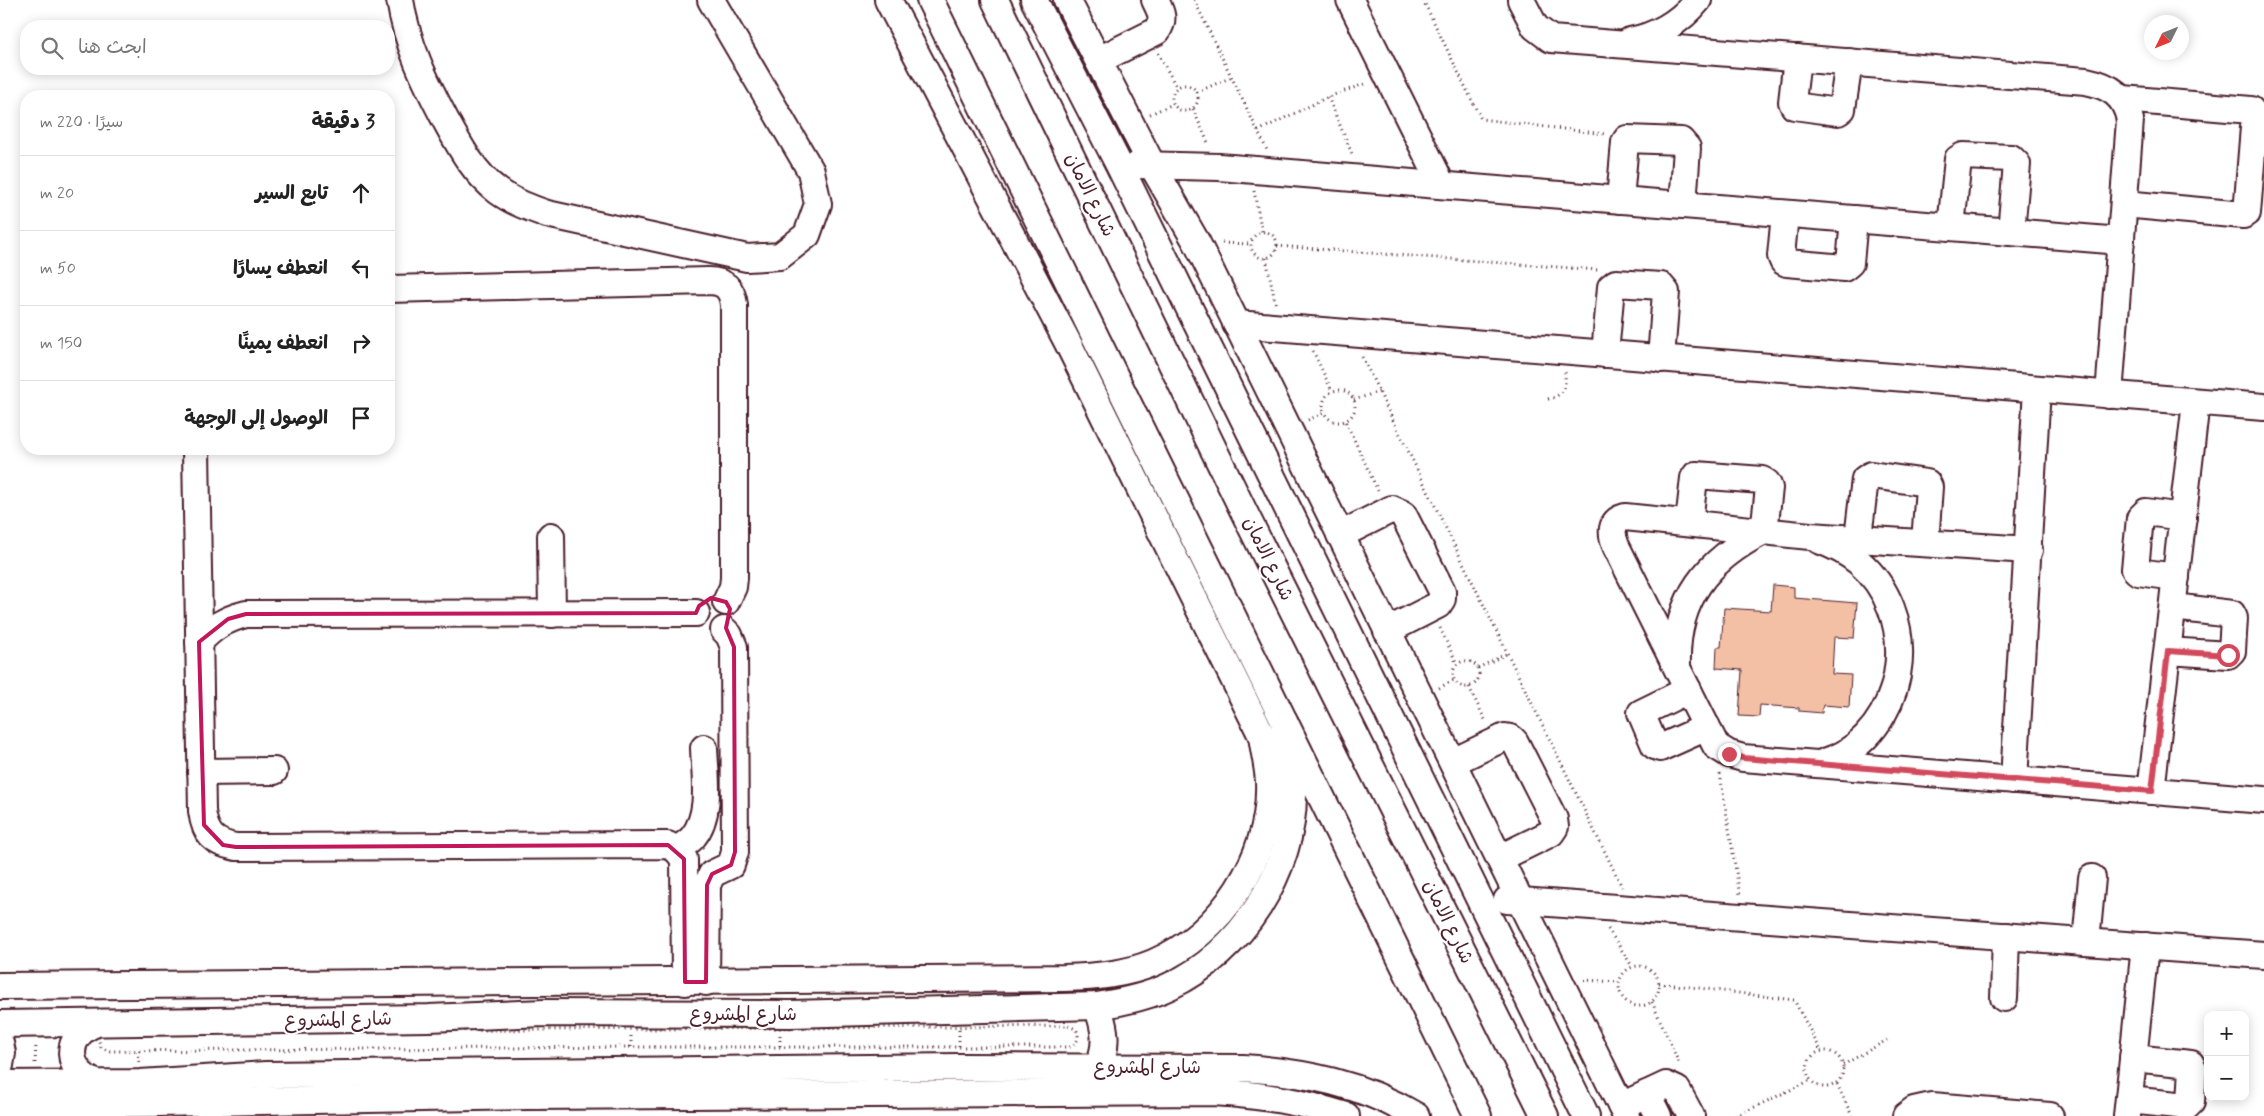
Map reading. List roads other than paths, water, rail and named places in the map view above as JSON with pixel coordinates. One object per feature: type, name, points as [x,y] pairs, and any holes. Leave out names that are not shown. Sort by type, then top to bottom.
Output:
[{"type":"street","points":[[400,0],[409,43],[431,92],[462,151],[478,173],[498,191],[521,205],[547,214],[747,258],[780,256],[807,236],[818,204],[811,171],[711,0]]},
{"type":"street","points":[[0,986],[695,982],[1109,976],[1153,963],[1192,940],[1225,908],[1250,870],[1264,827],[1268,781],[1262,736],[1068,343],[888,0]]},
{"type":"street","points":[[930,0],[1478,1116]]},
{"type":"street","name":"شارع الامان","points":[[995,0],[1244,512],[1545,1116]]},
{"type":"street","points":[[1034,0],[1118,165],[1478,900],[1586,1116]]},
{"type":"street","points":[[1067,0],[1152,164],[1197,242],[1624,1111],[1677,1090],[1691,1116]]},
{"type":"street","points":[[1099,60],[1157,31],[1162,24],[1162,14],[1155,0]]},
{"type":"street","points":[[1350,0],[1442,186]]},
{"type":"street","points":[[1521,0],[1535,27],[1551,39],[2086,81],[2101,84],[2115,92],[2123,100],[2130,120],[2109,395]]},
{"type":"street","points":[[1614,44],[1641,39],[1666,28],[1688,13],[1698,0]]},
{"type":"street","points":[[1797,58],[1792,102],[1794,106],[1838,112],[1842,109],[1849,62]]},
{"type":"street","points":[[2123,100],[2251,110],[2255,115],[2247,213],[2124,204]]},
{"type":"street","points":[[1620,200],[1625,142],[1627,139],[1681,142],[1687,148],[1683,205]]},
{"type":"street","points":[[1951,227],[1958,160],[1963,156],[2011,158],[2017,164],[2011,232]]},
{"type":"street","points":[[1118,165],[1152,164],[1219,167],[2121,241]]},
{"type":"street","points":[[1785,214],[1781,256],[1783,261],[1787,263],[1848,266],[1850,264],[1854,219]]},
{"type":"street","points":[[395,289],[708,280],[718,281],[727,286],[733,294],[734,305],[734,578],[733,587],[726,602]]},
{"type":"street","points":[[1605,354],[1611,287],[1613,285],[1661,286],[1665,288],[1666,292],[1661,359]]},
{"type":"street","points":[[1236,324],[2264,407]]},
{"type":"street","points":[[2014,780],[2037,389]]},
{"type":"street","points":[[2152,791],[2196,402]]},
{"type":"street","points":[[196,455],[201,772],[204,825],[211,836],[222,845],[236,847],[668,845],[678,850],[684,859],[695,982]]},
{"type":"street","points":[[1689,524],[1694,478],[1696,475],[1745,478],[1762,480],[1770,488],[1764,531]]},
{"type":"street","points":[[1858,538],[1865,479],[1871,475],[1927,483],[1929,487],[1925,543]]},
{"type":"street","points":[[1244,512],[1280,495]]},
{"type":"street","points":[[1340,535],[1392,509],[1403,514],[1442,592],[1442,599],[1438,605],[1387,631]]},
{"type":"street","points":[[2176,576],[2138,572],[2135,569],[2138,527],[2140,518],[2146,512],[2183,518]]},
{"type":"street","points":[[2029,550],[1810,536],[1625,518],[1616,522],[1612,531],[1616,546],[1711,736],[1729,754],[1743,758],[2264,800]]},
{"type":"street","points":[[1683,679],[1676,640],[1684,612],[1697,586],[1715,563],[1730,550],[1764,531]]},
{"type":"street","points":[[552,536],[552,614]]},
{"type":"street","points":[[1810,536],[1836,546],[1859,562],[1878,583],[1892,607],[1899,634],[1900,662],[1894,690],[1883,715],[1866,737],[1844,754],[1819,764]]},
{"type":"street","points":[[198,586],[212,599],[228,609],[246,614],[696,613]]},
{"type":"street","points":[[711,598],[719,598],[726,602],[732,616],[730,624],[724,630],[717,633],[709,632],[702,628],[696,613],[699,606],[711,598]]},
{"type":"street","points":[[2168,651],[2228,655],[2232,651],[2234,618],[2232,614],[2173,607]]},
{"type":"street","points":[[199,642],[212,629],[228,619],[246,614]]},
{"type":"street","points":[[695,982],[707,885],[712,874],[731,865],[735,852],[734,648],[730,635],[724,630]]},
{"type":"street","points":[[1683,679],[1641,713],[1656,746],[1660,748],[1711,736]]},
{"type":"street","name":"شارع المشروع","points":[[0,1024],[264,1026],[429,1024],[544,1013],[631,1022],[959,1018],[1123,1002],[1148,996],[1172,986],[1194,972],[1236,935],[1256,910],[1271,884],[1280,862],[1291,816],[1293,792],[1284,721]]},
{"type":"street","points":[[1453,762],[1505,737],[1511,738],[1515,742],[1554,819],[1555,827],[1551,833],[1500,858]]},
{"type":"street","points":[[678,850],[693,838],[702,821],[706,801],[704,748]]},
{"type":"street","points":[[201,772],[274,771]]},
{"type":"street","points":[[2086,942],[2092,878]]},
{"type":"street","points":[[1478,900],[1521,900],[1593,905],[2264,955]]},
{"type":"street","points":[[2004,998],[2006,936]]},
{"type":"street","points":[[2133,1058],[2191,1064],[2193,1068],[2191,1102],[2187,1106],[2128,1108],[2133,1058],[2145,946]]},
{"type":"street","points":[[783,1019],[787,981]]},
{"type":"street","points":[[543,983],[544,1013]]},
{"type":"street","points":[[1096,1067],[1103,1057],[1105,1040],[1104,1022],[1097,1006]]},
{"type":"street","points":[[94,1024],[86,1027],[75,1039],[72,1056],[77,1070],[82,1076],[96,1083]]},
{"type":"street","points":[[1510,1046],[1544,1030]]},
{"type":"street","points":[[0,1043],[2,1053],[0,1065]]},
{"type":"street","name":"شارع المشروع","points":[[0,1084],[96,1083],[265,1062],[780,1058],[964,1060],[1096,1067],[1284,1070],[1325,1078],[1364,1090],[1416,1116]]},
{"type":"street","points":[[964,1060],[973,1094]]},
{"type":"street","points":[[0,1106],[527,1096],[883,1096],[1213,1092],[1250,1094],[1306,1104],[1346,1116]]},
{"type":"street","points":[[806,1096],[826,1116]]},
{"type":"street","points":[[863,1116],[868,1108],[883,1096]]},
{"type":"street","points":[[1906,1116],[1914,1110],[1932,1106],[2050,1116]]}]
